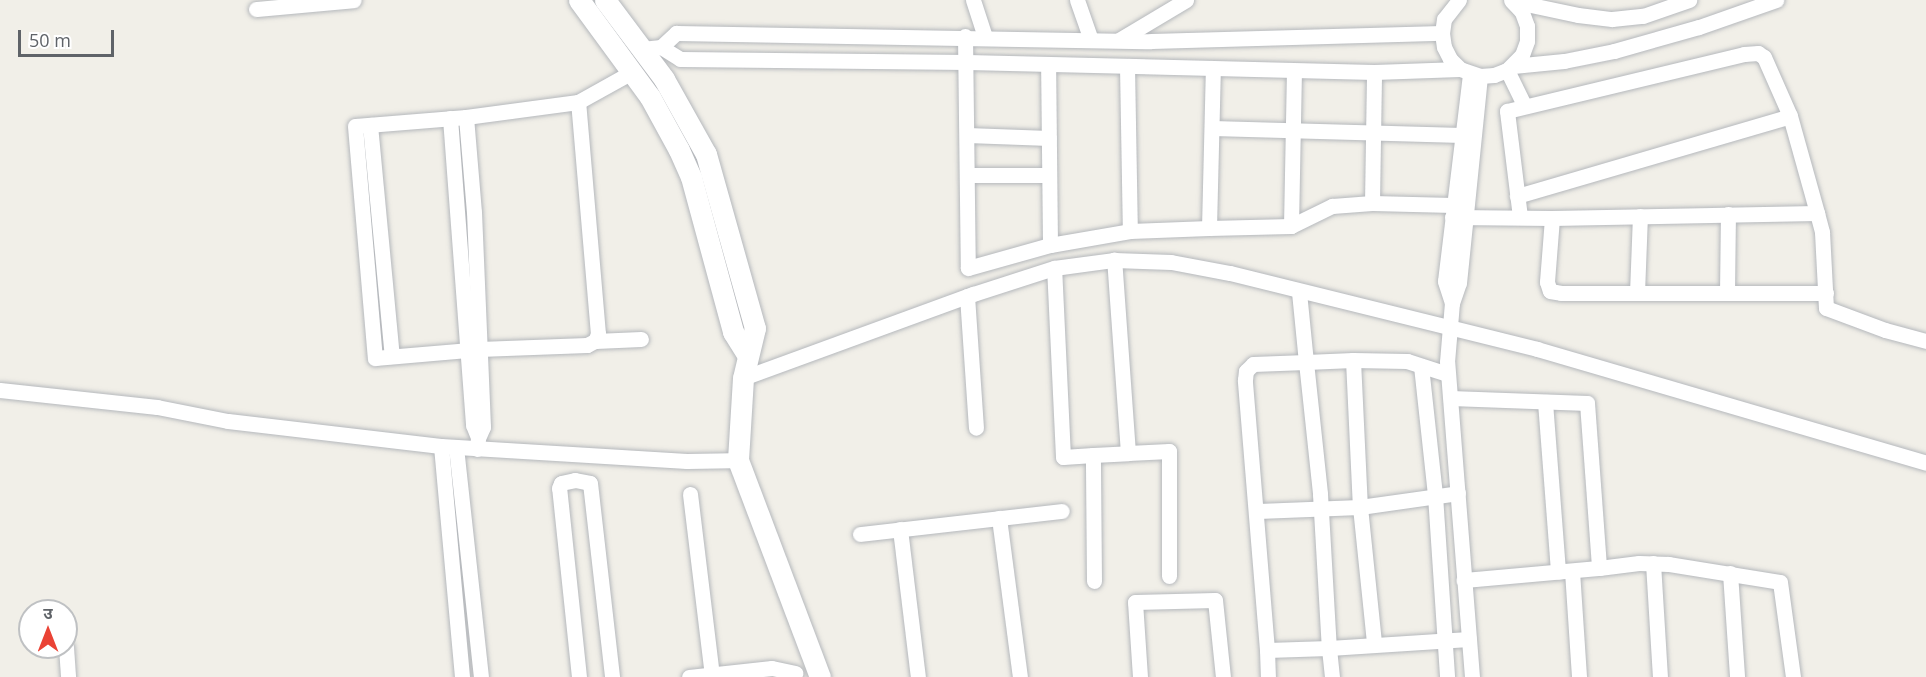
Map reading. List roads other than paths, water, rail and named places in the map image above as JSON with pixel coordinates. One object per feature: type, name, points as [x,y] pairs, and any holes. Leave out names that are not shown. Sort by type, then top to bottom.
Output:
[{"type":"street","points":[[256,9],[354,0]]},
{"type":"street","points":[[579,0],[650,97],[691,177],[732,332],[747,354]]},
{"type":"street","points":[[605,0],[651,48],[706,154],[754,328],[742,378],[738,460],[818,673],[792,675],[772,668],[689,677]]},
{"type":"street","points":[[973,0],[985,36]]},
{"type":"street","points":[[1077,0],[1091,40]]},
{"type":"street","points":[[1119,40],[1168,5],[1186,0]]},
{"type":"street","points":[[1459,0],[1444,19],[1442,33],[1444,47],[1450,59],[1470,73]]},
{"type":"street","points":[[1512,0],[1578,15],[1612,19],[1643,16],[1689,0]]},
{"type":"street","points":[[1510,68],[1522,55],[1527,41],[1527,26],[1522,12],[1512,0]]},
{"type":"street","points":[[651,48],[680,59],[966,62],[1048,66],[1494,75],[1510,68],[1564,61],[1614,51],[1699,27],[1767,1]]},
{"type":"street","points":[[651,48],[676,33],[985,36],[1151,41],[1442,33]]},
{"type":"street","points":[[965,36],[968,268],[1050,245],[1130,231],[1291,226],[1332,206],[1372,203],[1456,213],[1552,218],[1817,213]]},
{"type":"street","points":[[1150,67],[1151,41]]},
{"type":"street","points":[[1520,217],[1507,111],[1524,105],[1744,54],[1758,53],[1764,57],[1791,116],[1822,231],[1826,308],[1885,330],[1926,341]]},
{"type":"street","points":[[1048,66],[1050,245]]},
{"type":"street","points":[[1127,66],[1130,231]]},
{"type":"street","points":[[1209,228],[1213,68]]},
{"type":"street","points":[[1510,68],[1524,105]]},
{"type":"street","points":[[1291,226],[1294,70]]},
{"type":"street","points":[[632,72],[578,102],[466,117],[355,126],[375,358],[473,349],[587,345],[595,341],[641,339]]},
{"type":"street","points":[[1372,203],[1374,72]]},
{"type":"street","points":[[1470,73],[1456,213],[1459,283],[1452,303],[1447,374],[1451,398],[1472,677]]},
{"type":"street","points":[[1456,213],[1470,73]]},
{"type":"street","points":[[578,102],[598,334],[595,341]]},
{"type":"street","points":[[1517,196],[1791,116]]},
{"type":"street","points":[[466,117],[474,212],[473,349]]},
{"type":"street","points":[[450,118],[483,427],[478,443]]},
{"type":"street","points":[[1212,128],[1462,135]]},
{"type":"street","points":[[967,135],[1049,138]]},
{"type":"street","points":[[967,175],[1049,175]]},
{"type":"street","points":[[1726,293],[1728,214]]},
{"type":"street","points":[[1637,293],[1640,216]]},
{"type":"street","points":[[1552,218],[1547,282],[1550,291],[1561,293],[1826,293]]},
{"type":"street","points":[[742,378],[968,296],[1054,268],[1114,260],[1171,262],[1230,273],[1299,292],[1537,349],[1926,463]]},
{"type":"street","points":[[1114,260],[1128,453]]},
{"type":"street","points":[[1054,268],[1063,457],[1169,451],[1169,576]]},
{"type":"street","points":[[1299,292],[1321,507],[1332,677]]},
{"type":"street","points":[[968,296],[976,429]]},
{"type":"street","points":[[1268,677],[1258,511],[1246,371],[1253,364],[1353,360],[1407,361],[1447,374]]},
{"type":"street","points":[[1353,360],[1360,507],[1374,643]]},
{"type":"street","points":[[1422,366],[1435,495],[1447,677]]},
{"type":"street","points":[[0,390],[157,407],[228,421],[448,447],[478,443],[687,461],[738,460]]},
{"type":"street","points":[[1451,398],[1587,403],[1599,568]]},
{"type":"street","points":[[1545,402],[1579,677]]},
{"type":"street","points":[[448,447],[462,677]]},
{"type":"street","points":[[448,447],[481,677]]},
{"type":"street","points":[[1093,455],[1094,581]]},
{"type":"street","points":[[579,677],[559,488],[561,483],[576,480],[590,483],[612,677]]},
{"type":"street","points":[[1258,511],[1360,507],[1458,493]]},
{"type":"street","points":[[690,494],[712,676]]},
{"type":"street","points":[[860,534],[1062,511]]},
{"type":"street","points":[[999,518],[1020,677]]},
{"type":"street","points":[[900,530],[918,677]]},
{"type":"street","points":[[1464,580],[1653,563],[1780,582],[1793,677]]},
{"type":"street","points":[[1653,563],[1660,677]]},
{"type":"street","points":[[1730,573],[1737,677]]},
{"type":"street","points":[[1140,677],[1135,602],[1215,600],[1223,677]]},
{"type":"street","points":[[1267,650],[1469,639]]},
{"type":"street","points":[[67,659],[68,677]]}]
